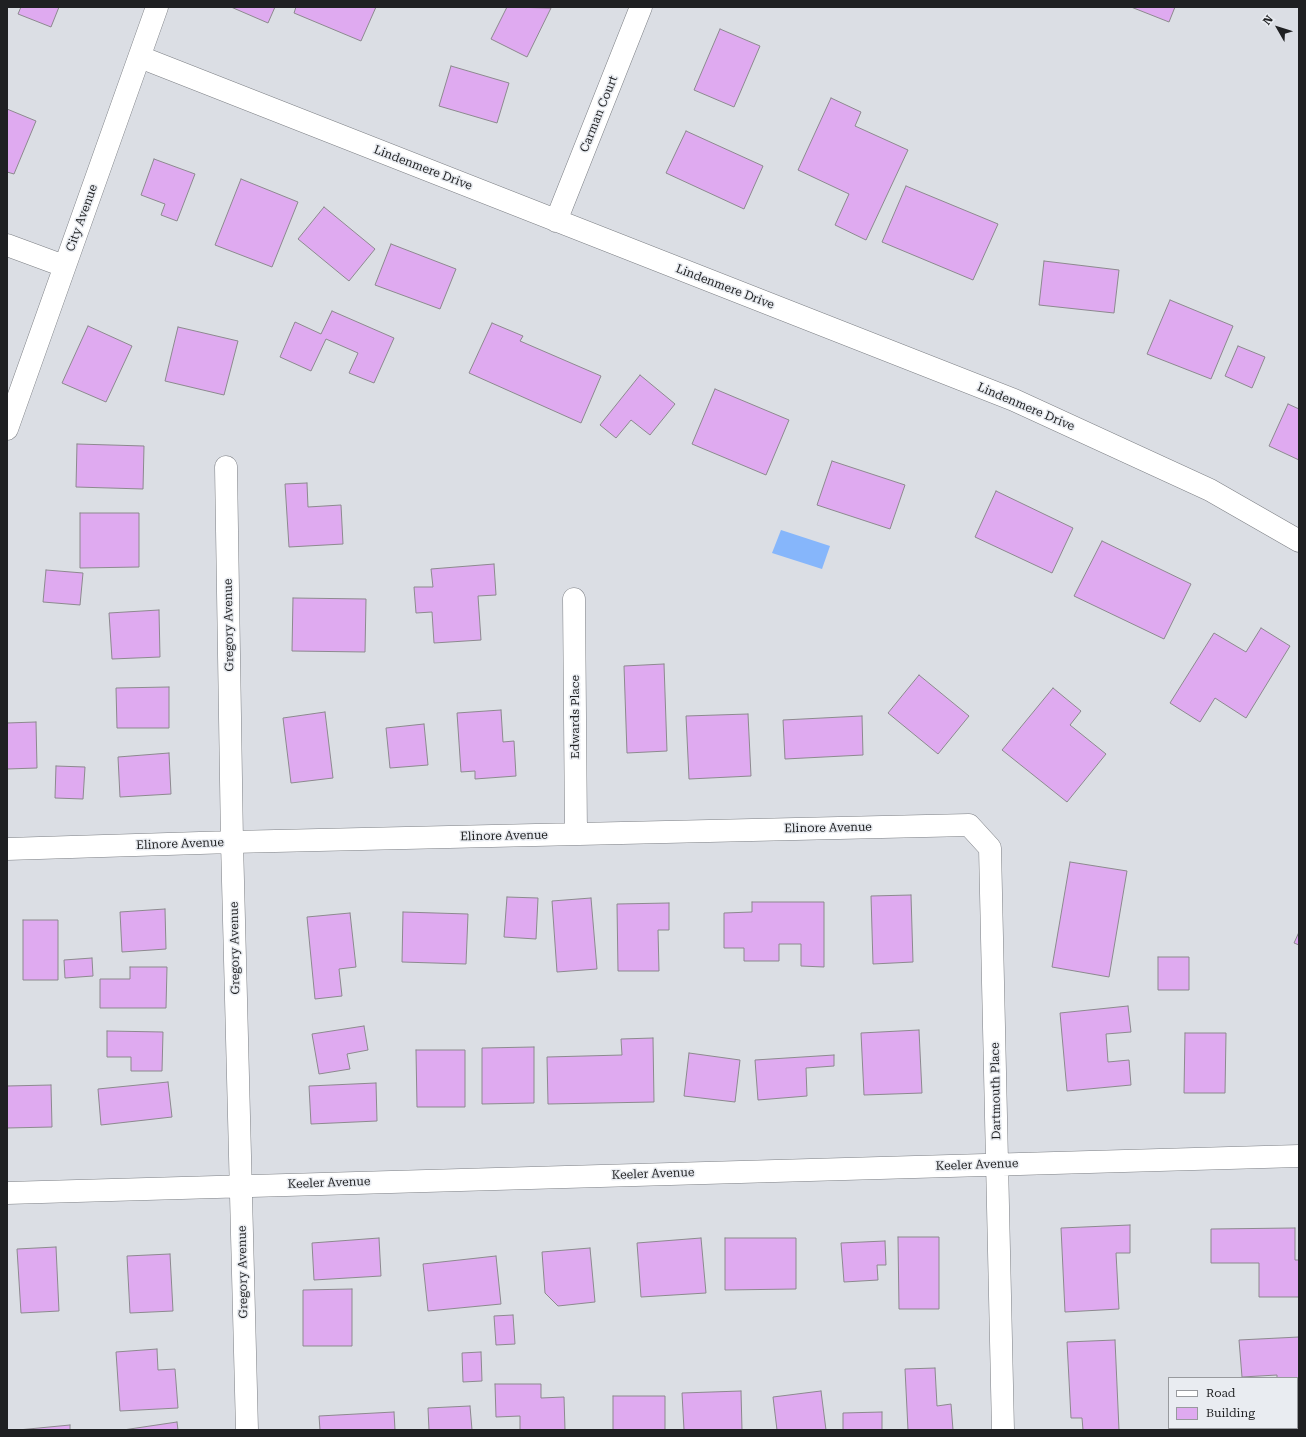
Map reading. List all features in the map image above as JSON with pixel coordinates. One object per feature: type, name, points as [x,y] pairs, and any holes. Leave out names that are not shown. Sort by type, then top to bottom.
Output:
[{"type":"street","name":"City Avenue","points":[[7,429],[157,7]]},
{"type":"street","name":"Carman Court","points":[[556,221],[641,7]]},
{"type":"street","name":"Lindenmere Drive","points":[[140,57],[1014,400],[1210,490],[1299,541]]},
{"type":"street","points":[[7,244],[64,266]]},
{"type":"street","name":"Gregory Avenue","points":[[226,467],[232,842],[247,1430]]},
{"type":"street","name":"Edwards Place","points":[[574,599],[576,834]]},
{"type":"street","name":"Elinore Avenue","points":[[7,849],[232,842],[970,825],[990,848]]},
{"type":"street","name":"Dartmouth Place","points":[[990,848],[1003,1430]]},
{"type":"street","name":"Keeler Avenue","points":[[7,1193],[241,1185],[1299,1156]]},
{"type":"water","points":[[781,530],[830,546],[822,569],[772,553]]},
{"type":"building","points":[[21,7],[59,7],[51,27],[18,14]]},
{"type":"building","points":[[231,7],[275,7],[268,23]]},
{"type":"building","points":[[296,7],[376,7],[361,41],[294,13]]},
{"type":"building","points":[[507,7],[551,8],[527,57],[491,39]]},
{"type":"building","points":[[1131,7],[1175,7],[1169,22]]},
{"type":"building","points":[[720,29],[760,46],[734,107],[694,90]]},
{"type":"building","points":[[451,66],[509,83],[497,123],[439,106]]},
{"type":"building","points":[[831,98],[861,112],[855,126],[908,150],[866,240],[835,225],[849,194],[798,170]]},
{"type":"building","points":[[7,109],[36,121],[14,174],[7,172]]},
{"type":"building","points":[[686,131],[763,166],[744,209],[666,173]]},
{"type":"building","points":[[154,159],[195,174],[177,221],[161,215],[165,204],[141,195]]},
{"type":"building","points":[[241,179],[298,202],[272,267],[215,245]]},
{"type":"building","points":[[906,186],[998,224],[973,280],[882,242]]},
{"type":"building","points":[[324,207],[375,249],[349,281],[298,239]]},
{"type":"building","points":[[391,244],[456,269],[440,309],[375,285]]},
{"type":"building","points":[[1044,261],[1119,270],[1114,313],[1039,305]]},
{"type":"building","points":[[1170,300],[1233,326],[1211,379],[1147,354]]},
{"type":"building","points":[[332,311],[394,338],[374,383],[349,373],[358,353],[326,339],[311,371],[280,357],[295,322],[321,334]]},
{"type":"building","points":[[492,323],[523,336],[520,341],[601,376],[581,423],[469,373]]},
{"type":"building","points":[[88,326],[132,346],[106,402],[62,383]]},
{"type":"building","points":[[178,327],[238,341],[224,395],[165,381]]},
{"type":"building","points":[[1238,346],[1265,357],[1252,388],[1225,376]]},
{"type":"building","points":[[640,375],[675,404],[650,435],[631,420],[616,438],[600,425]]},
{"type":"building","points":[[715,389],[789,420],[766,475],[692,444]]},
{"type":"building","points":[[1288,404],[1299,409],[1299,460],[1269,446]]},
{"type":"building","points":[[77,444],[144,446],[143,489],[76,487]]},
{"type":"building","points":[[832,461],[905,485],[890,529],[817,505]]},
{"type":"building","points":[[307,483],[308,507],[341,505],[343,544],[289,547],[285,484]]},
{"type":"building","points":[[996,491],[1073,528],[1052,573],[975,537]]},
{"type":"building","points":[[80,513],[139,513],[139,567],[80,568]]},
{"type":"building","points":[[1102,541],[1191,584],[1164,639],[1074,596]]},
{"type":"building","points":[[494,564],[496,595],[478,596],[481,640],[434,643],[432,612],[416,613],[414,587],[433,587],[431,569]]},
{"type":"building","points":[[46,570],[83,573],[80,605],[43,602]]},
{"type":"building","points":[[293,598],[366,599],[365,652],[292,651]]},
{"type":"building","points":[[159,610],[160,657],[112,659],[109,613]]},
{"type":"building","points":[[1261,628],[1290,646],[1246,718],[1215,698],[1200,722],[1170,703],[1214,633],[1246,652]]},
{"type":"building","points":[[664,664],[667,751],[627,753],[624,666]]},
{"type":"building","points":[[919,675],[969,716],[938,754],[888,713]]},
{"type":"building","points":[[169,687],[169,728],[117,728],[116,688]]},
{"type":"building","points":[[1053,688],[1081,711],[1070,725],[1106,754],[1067,802],[1002,750]]},
{"type":"building","points":[[501,710],[503,742],[514,741],[516,776],[475,779],[475,771],[461,772],[457,713]]},
{"type":"building","points":[[325,712],[333,778],[291,783],[283,718]]},
{"type":"building","points":[[748,714],[751,776],[689,779],[686,716]]},
{"type":"building","points":[[862,716],[863,755],[785,759],[783,720]]},
{"type":"building","points":[[36,722],[37,768],[7,769],[7,723]]},
{"type":"building","points":[[424,724],[428,765],[390,768],[386,728]]},
{"type":"building","points":[[169,753],[171,794],[120,797],[118,757]]},
{"type":"building","points":[[56,766],[85,767],[83,799],[55,798]]},
{"type":"building","points":[[1070,862],[1127,871],[1109,977],[1052,967]]},
{"type":"building","points":[[911,895],[913,962],[873,964],[871,896]]},
{"type":"building","points":[[507,897],[538,898],[536,939],[504,937]]},
{"type":"building","points":[[591,898],[597,969],[557,972],[552,901]]},
{"type":"building","points":[[752,902],[824,902],[824,967],[801,966],[801,944],[779,944],[779,961],[744,961],[744,948],[724,948],[724,913],[752,912]]},
{"type":"building","points":[[669,903],[669,930],[658,930],[659,971],[618,971],[617,904]]},
{"type":"building","points":[[165,909],[166,949],[122,952],[120,912]]},
{"type":"building","points":[[403,912],[468,914],[466,964],[402,962]]},
{"type":"building","points":[[350,913],[356,967],[339,969],[342,996],[315,999],[307,917]]},
{"type":"building","points":[[23,920],[58,920],[58,980],[23,980]]},
{"type":"building","points":[[1299,932],[1299,945],[1294,943]]},
{"type":"building","points":[[1158,957],[1189,957],[1189,990],[1158,990]]},
{"type":"building","points":[[92,958],[93,976],[65,978],[64,960]]},
{"type":"building","points":[[130,967],[167,967],[166,1008],[100,1008],[100,979],[130,979]]},
{"type":"building","points":[[1128,1006],[1131,1032],[1106,1034],[1108,1062],[1129,1060],[1131,1085],[1067,1091],[1060,1013]]},
{"type":"building","points":[[364,1026],[368,1050],[347,1054],[350,1069],[319,1074],[312,1034]]},
{"type":"building","points":[[919,1030],[922,1093],[864,1095],[861,1033]]},
{"type":"building","points":[[107,1031],[163,1032],[162,1071],[131,1071],[131,1057],[107,1057]]},
{"type":"building","points":[[1185,1033],[1226,1033],[1225,1093],[1184,1093]]},
{"type":"building","points":[[653,1038],[654,1102],[548,1104],[547,1057],[622,1055],[621,1039]]},
{"type":"building","points":[[534,1047],[534,1103],[482,1104],[482,1048]]},
{"type":"building","points":[[416,1050],[465,1050],[465,1107],[417,1107]]},
{"type":"building","points":[[689,1053],[740,1060],[735,1102],[684,1096]]},
{"type":"building","points":[[834,1055],[834,1066],[806,1068],[807,1096],[758,1100],[755,1060]]},
{"type":"building","points":[[168,1082],[172,1117],[101,1125],[98,1089]]},
{"type":"building","points":[[376,1083],[377,1121],[311,1124],[309,1086]]},
{"type":"building","points":[[51,1085],[52,1127],[7,1128],[7,1086]]},
{"type":"building","points":[[1130,1225],[1130,1253],[1116,1253],[1119,1309],[1065,1312],[1061,1228]]},
{"type":"building","points":[[1295,1228],[1295,1260],[1299,1260],[1299,1297],[1259,1297],[1259,1263],[1211,1263],[1211,1229]]},
{"type":"building","points":[[898,1237],[939,1237],[939,1309],[899,1309]]},
{"type":"building","points":[[379,1238],[381,1276],[314,1280],[312,1243]]},
{"type":"building","points":[[701,1238],[706,1293],[641,1297],[637,1243]]},
{"type":"building","points":[[725,1238],[796,1238],[796,1289],[725,1290]]},
{"type":"building","points":[[885,1241],[886,1265],[877,1265],[878,1280],[844,1282],[841,1243]]},
{"type":"building","points":[[56,1247],[59,1311],[21,1313],[17,1249]]},
{"type":"building","points":[[590,1248],[595,1302],[558,1306],[545,1293],[542,1252]]},
{"type":"building","points":[[170,1254],[173,1311],[130,1313],[127,1256]]},
{"type":"building","points":[[496,1256],[501,1304],[428,1311],[423,1264]]},
{"type":"building","points":[[352,1289],[352,1346],[303,1346],[303,1290]]},
{"type":"building","points":[[513,1315],[515,1344],[496,1345],[494,1316]]},
{"type":"building","points":[[1299,1337],[1299,1404],[1298,1377],[1277,1377],[1277,1375],[1242,1377],[1239,1340]]},
{"type":"building","points":[[1115,1340],[1119,1430],[1083,1430],[1082,1418],[1071,1418],[1067,1342]]},
{"type":"building","points":[[157,1349],[158,1370],[175,1369],[178,1408],[120,1411],[116,1352]]},
{"type":"building","points":[[481,1352],[482,1381],[463,1382],[462,1353]]},
{"type":"building","points":[[935,1368],[937,1406],[951,1404],[953,1430],[908,1430],[905,1369]]},
{"type":"building","points":[[495,1384],[541,1384],[541,1398],[564,1397],[565,1430],[520,1430],[520,1416],[496,1417]]},
{"type":"building","points":[[741,1391],[742,1430],[684,1430],[682,1393]]},
{"type":"building","points":[[821,1391],[826,1430],[777,1430],[773,1397]]},
{"type":"building","points":[[613,1396],[665,1396],[665,1430],[613,1430]]},
{"type":"building","points":[[470,1406],[472,1430],[429,1430],[428,1408]]},
{"type":"building","points":[[394,1412],[395,1430],[320,1430],[319,1416]]},
{"type":"building","points":[[882,1412],[882,1430],[843,1430],[843,1413]]},
{"type":"building","points":[[177,1422],[178,1430],[123,1430]]},
{"type":"building","points":[[70,1425],[70,1430],[18,1430]]}]
